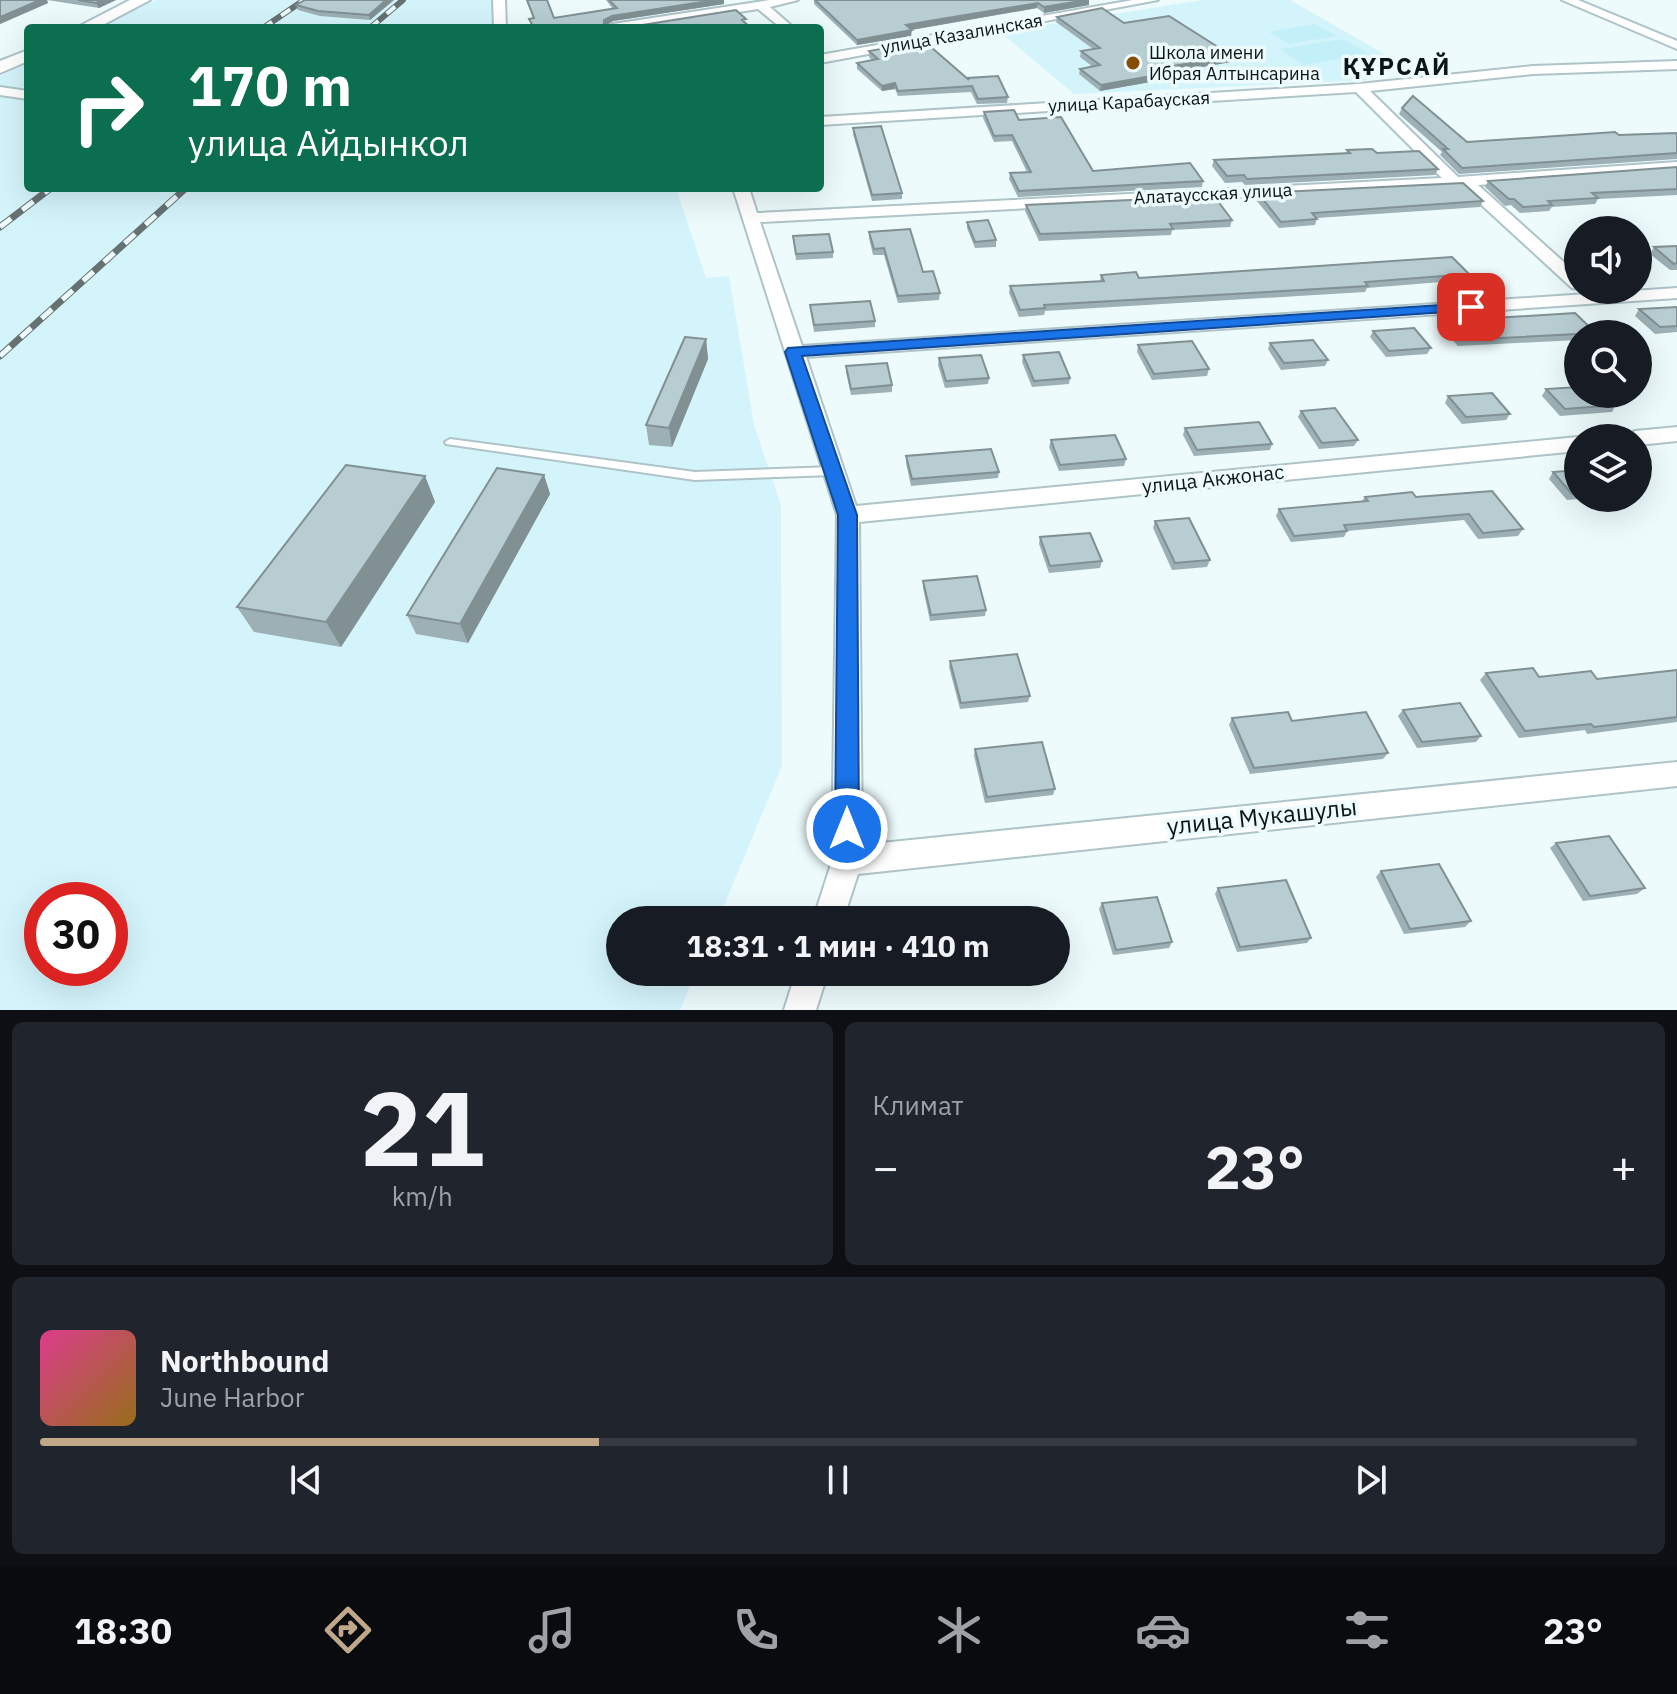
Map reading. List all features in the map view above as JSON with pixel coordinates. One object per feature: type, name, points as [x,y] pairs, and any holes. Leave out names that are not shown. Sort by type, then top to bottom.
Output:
[{"type":"main road","points":[[92,24],[142,0]]},
{"type":"main road","points":[[0,68],[24,57]]},
{"type":"street","points":[[499,0],[500,24]]},
{"type":"street","points":[[724,0],[736,8]]},
{"type":"street","points":[[638,24],[792,0]]},
{"type":"street","name":"улица Казалинская","points":[[824,56],[1152,0]]},
{"type":"street","points":[[1568,0],[1677,45]]},
{"type":"street","points":[[761,5],[783,24]]},
{"type":"street","name":"улица Карабауская","points":[[824,121],[1359,88],[1533,70],[1677,65]]},
{"type":"street","points":[[1359,88],[1460,182],[1564,272]]},
{"type":"street","points":[[0,91],[24,94]]},
{"type":"street","name":"Алатаусская улица","points":[[749,218],[1460,182],[1677,166]]},
{"type":"street","points":[[742,192],[848,515],[847,861],[833,906]]},
{"type":"street","points":[[1652,293],[1677,293]]},
{"type":"street","points":[[793,352],[1564,296]]},
{"type":"street","points":[[1652,436],[1677,434]]},
{"type":"street","name":"улица Акжонас","points":[[848,515],[1564,445]]},
{"type":"street","name":"улица Мукашулы","points":[[847,861],[1677,774]]},
{"type":"street","points":[[800,1010],[808,986]]},
{"type":"lane","points":[[450,442],[695,476],[833,471]]},
{"type":"shaded area","points":[[155,0],[492,0],[495,24],[105,24]]},
{"type":"shaded area","points":[[1203,0],[1290,0],[1388,56],[1343,64],[1368,80],[1074,94],[1000,32]]},
{"type":"shaded area","points":[[1315,24],[1337,36],[1289,44],[1269,32]]},
{"type":"shaded area","points":[[1343,39],[1369,54],[1304,65],[1280,49]]},
{"type":"shaded area","points":[[24,64],[24,192],[677,192],[706,278],[729,276],[754,425],[781,505],[782,766],[724,906],[606,906],[606,986],[690,986],[680,1010],[0,1010],[0,76]]},
{"type":"building","points":[[0,0],[40,0],[0,17]]},
{"type":"building","points":[[305,0],[386,0],[369,15],[318,11],[296,5]]},
{"type":"building","points":[[527,0],[547,0],[554,18],[617,8],[609,0],[715,0],[612,16],[604,20],[604,24],[532,24],[529,19],[534,18]]},
{"type":"building","points":[[815,0],[1087,0],[1044,7],[1038,3],[906,25],[912,30],[857,40]]},
{"type":"building","points":[[1102,8],[1124,23],[1169,16],[1232,56],[1161,68],[1168,73],[1101,85],[1080,69],[1100,65],[1081,51],[1100,48],[1057,17]]},
{"type":"building","points":[[736,10],[746,19],[742,20],[746,24],[648,24]]},
{"type":"building","points":[[924,41],[969,80],[998,76],[1008,97],[978,99],[972,86],[898,91],[895,83],[882,86],[857,63],[878,59],[869,51]]},
{"type":"building","points":[[1413,96],[1467,142],[1615,132],[1619,135],[1677,133],[1677,153],[1462,168],[1443,149],[1448,149],[1402,108]]},
{"type":"building","points":[[1014,110],[1019,120],[1061,117],[1093,171],[1190,163],[1203,181],[1019,191],[1010,173],[1031,172],[1012,135],[994,136],[984,112]]},
{"type":"building","points":[[881,126],[902,193],[872,195],[853,128]]},
{"type":"building","points":[[1372,149],[1377,153],[1419,151],[1438,169],[1247,179],[1244,175],[1227,176],[1214,160],[1350,153],[1347,150]]},
{"type":"building","points":[[1677,167],[1677,189],[1592,193],[1598,198],[1548,201],[1552,205],[1523,207],[1488,181]]},
{"type":"building","points":[[1463,183],[1483,201],[1312,213],[1317,219],[1281,222],[1258,193]]},
{"type":"building","points":[[1214,196],[1232,220],[1170,224],[1173,229],[1040,234],[1026,205]]},
{"type":"building","points":[[988,220],[996,240],[975,242],[967,222]]},
{"type":"building","points":[[910,229],[923,272],[933,271],[940,293],[898,296],[884,248],[874,249],[869,232]]},
{"type":"building","points":[[829,234],[833,252],[796,254],[793,236]]},
{"type":"building","points":[[1677,246],[1677,263],[1674,264],[1654,247]]},
{"type":"building","points":[[1452,257],[1469,274],[1365,282],[1368,286],[1044,305],[1045,308],[1020,310],[1010,286],[1104,281],[1101,275],[1136,272],[1139,278]]},
{"type":"building","points":[[870,301],[875,321],[814,325],[810,305]]},
{"type":"building","points":[[1677,307],[1677,326],[1660,327],[1639,309]]},
{"type":"building","points":[[1575,313],[1582,320],[1564,320],[1564,335],[1461,340],[1445,321]]},
{"type":"building","points":[[1414,328],[1431,348],[1389,351],[1373,331]]},
{"type":"building","points":[[685,337],[706,339],[669,428],[646,425]]},
{"type":"building","points":[[1313,340],[1328,360],[1284,363],[1270,343]]},
{"type":"building","points":[[1192,341],[1209,369],[1154,374],[1138,345]]},
{"type":"building","points":[[1059,352],[1070,378],[1034,381],[1023,355]]},
{"type":"building","points":[[981,355],[989,378],[946,381],[939,358]]},
{"type":"building","points":[[887,363],[892,385],[851,389],[846,366]]},
{"type":"building","points":[[1564,388],[1564,408],[1546,389]]},
{"type":"building","points":[[1492,393],[1510,414],[1466,417],[1448,396]]},
{"type":"building","points":[[1335,408],[1358,440],[1322,443],[1301,411]]},
{"type":"building","points":[[1259,422],[1272,444],[1197,450],[1185,428]]},
{"type":"building","points":[[1115,435],[1126,459],[1060,465],[1051,440]]},
{"type":"building","points":[[991,449],[999,472],[912,479],[906,456]]},
{"type":"building","points":[[346,465],[425,476],[326,622],[237,607]]},
{"type":"building","points":[[497,468],[544,475],[460,624],[407,615]]},
{"type":"building","points":[[1564,471],[1564,485],[1553,472]]},
{"type":"building","points":[[1492,491],[1523,529],[1483,533],[1469,514],[1344,525],[1347,531],[1294,536],[1279,509],[1368,501],[1365,497],[1412,492],[1416,497]]},
{"type":"building","points":[[1189,518],[1210,560],[1175,563],[1155,521]]},
{"type":"building","points":[[1090,533],[1102,561],[1050,566],[1040,537]]},
{"type":"building","points":[[977,576],[986,610],[931,615],[923,581]]},
{"type":"building","points":[[1017,654],[1030,696],[961,703],[950,661]]},
{"type":"building","points":[[1533,668],[1539,677],[1591,671],[1597,679],[1677,670],[1677,717],[1525,731],[1486,673]]},
{"type":"building","points":[[1460,703],[1481,736],[1422,742],[1403,710]]},
{"type":"building","points":[[1288,712],[1292,721],[1366,712],[1388,753],[1254,768],[1232,718]]},
{"type":"building","points":[[1042,742],[1055,789],[987,797],[975,749]]},
{"type":"building","points":[[1609,836],[1645,888],[1590,896],[1556,843]]},
{"type":"building","points":[[1439,864],[1471,921],[1410,929],[1381,871]]},
{"type":"building","points":[[1286,880],[1311,938],[1240,947],[1218,888]]},
{"type":"building","points":[[1157,897],[1172,942],[1116,950],[1102,903]]},
{"type":"railway","points":[[269,24],[304,0]]},
{"type":"railway","points":[[375,24],[403,0]]},
{"type":"railway","points":[[0,227],[46,192]]},
{"type":"railway","points":[[0,356],[182,192]]},
{"type":"place","name":"Школа имени Ибрая Алтынсарина","points":[[1133,63]]},
{"type":"district","name":"ҚҰРСАЙ","points":[[1397,67]]},
{"type":"route","points":[[847,829],[848,515],[793,352],[1471,307]]}]
